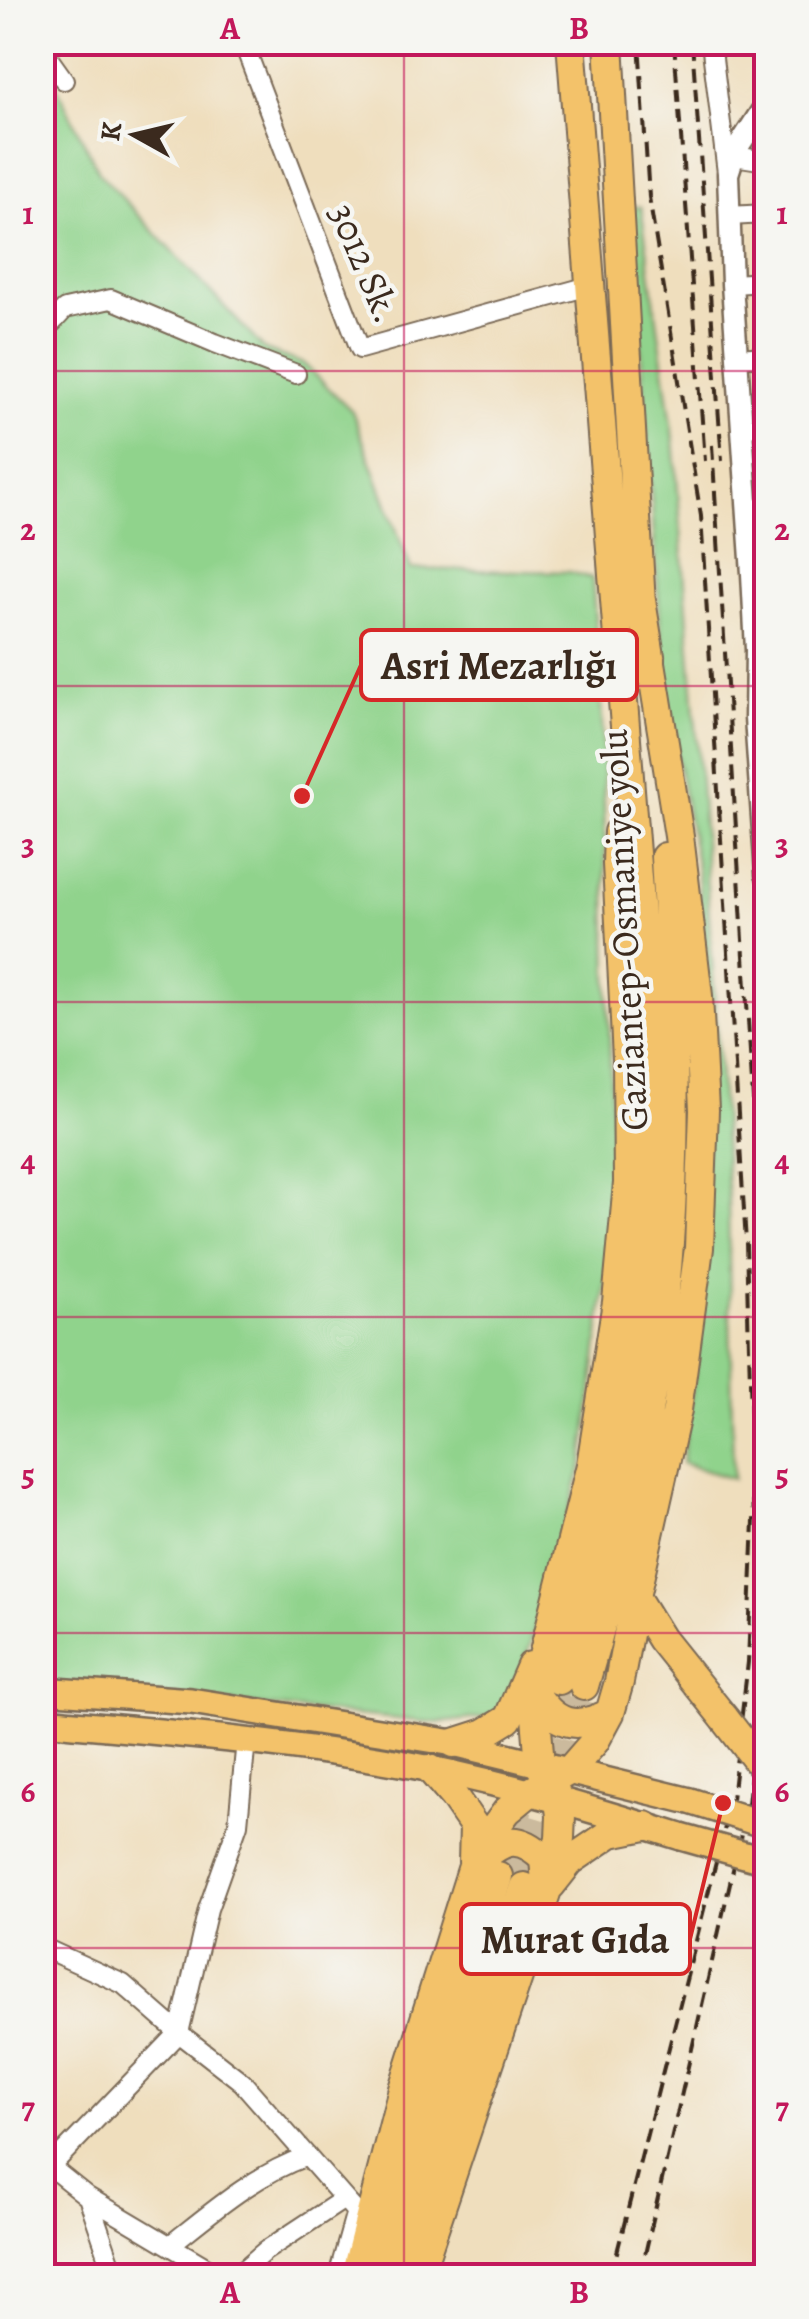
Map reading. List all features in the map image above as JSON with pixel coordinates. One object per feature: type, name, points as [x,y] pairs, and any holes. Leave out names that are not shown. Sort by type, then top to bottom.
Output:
[{"type":"highway","name":"Gaziantep-Osmaniye yolu","points":[[559,1686],[587,1596],[622,1447],[642,1296],[648,1178],[647,1006],[571,42]]},
{"type":"highway","name":"Gaziantep-Osmaniye yolu","points":[[559,1686],[611,1595],[642,1446],[664,1298],[672,1170],[673,998],[661,795],[639,588],[609,42]]},
{"type":"highway","points":[[372,2276],[485,1871],[485,1841],[506,1811],[549,1782],[595,1741],[610,1713],[677,1410],[700,1248],[704,1110],[698,996],[682,854],[639,588]]},
{"type":"highway","points":[[454,1743],[485,1733],[508,1719],[549,1628],[591,1465],[618,1302],[628,1183],[627,1059],[617,864],[622,685]]},
{"type":"highway","points":[[634,1597],[661,1639],[766,1772]]},
{"type":"highway","points":[[398,2276],[536,1889],[560,1838],[561,1816],[549,1782],[559,1686],[549,1628]]},
{"type":"highway","points":[[559,1686],[545,1710],[564,1722],[590,1724],[610,1713]]},
{"type":"highway","points":[[430,1769],[474,1826],[485,1871]]},
{"type":"highway","points":[[536,1889],[612,1834],[646,1826]]},
{"type":"highway","points":[[355,2276],[403,2088],[485,1871],[495,1847],[514,1842],[529,1844],[544,1858],[418,2276]]},
{"type":"main road","points":[[42,1690],[191,1701],[454,1743],[646,1826],[766,1861]]},
{"type":"main road","points":[[42,1721],[246,1740],[430,1769],[690,1800],[763,1824]]},
{"type":"street","name":"3012 Sk.","points":[[244,42],[360,350],[589,286]]},
{"type":"street","points":[[711,42],[730,165],[732,284],[742,426],[757,502],[766,870]]},
{"type":"street","points":[[42,48],[64,80]]},
{"type":"street","points":[[730,165],[766,107]]},
{"type":"street","points":[[730,165],[766,161]]},
{"type":"street","points":[[729,216],[766,214]]},
{"type":"street","points":[[732,284],[766,282]]},
{"type":"street","points":[[48,327],[65,309],[110,299],[296,374]]},
{"type":"street","points":[[738,358],[766,356]]},
{"type":"street","points":[[742,426],[766,427]]},
{"type":"street","points":[[221,2276],[204,2270],[88,2197],[46,2164],[179,2033],[208,1909],[238,1824],[246,1740]]},
{"type":"street","points":[[42,1947],[123,1984],[242,2082],[356,2212],[338,2276]]},
{"type":"street","points":[[170,2246],[243,2188],[280,2165],[306,2156]]},
{"type":"street","points":[[88,2197],[115,2276]]},
{"type":"street","points":[[236,2276],[265,2251],[344,2199]]},
{"type":"green space","points":[[42,43],[57,43],[55,84],[100,174],[265,350],[304,364],[352,411],[411,569],[570,572],[592,578],[602,719],[611,1106],[610,1247],[583,1463],[518,1685],[500,1711],[487,1717],[439,1723],[43,1685]]},
{"type":"green space","points":[[631,207],[641,207],[674,439],[728,1201],[733,1479],[682,1463],[700,1331],[710,1019],[698,874],[665,692]]},
{"type":"tunnel","points":[[498,1876],[559,1680]]},
{"type":"tunnel","points":[[524,1887],[584,1686]]},
{"type":"railway","points":[[611,2276],[732,1799],[748,1662],[754,1521],[746,1243],[701,516],[649,197],[639,42]]},
{"type":"railway","points":[[674,42],[705,461]]},
{"type":"railway","points":[[692,42],[722,461]]},
{"type":"railway","points":[[712,445],[762,1243],[766,1433]]},
{"type":"railway","points":[[640,2276],[748,1804],[763,1664],[765,1604]]},
{"type":"place","name":"Asri Mezarlığı","points":[[302,796]]},
{"type":"place","name":"Murat Gıda","points":[[723,1803]]}]
